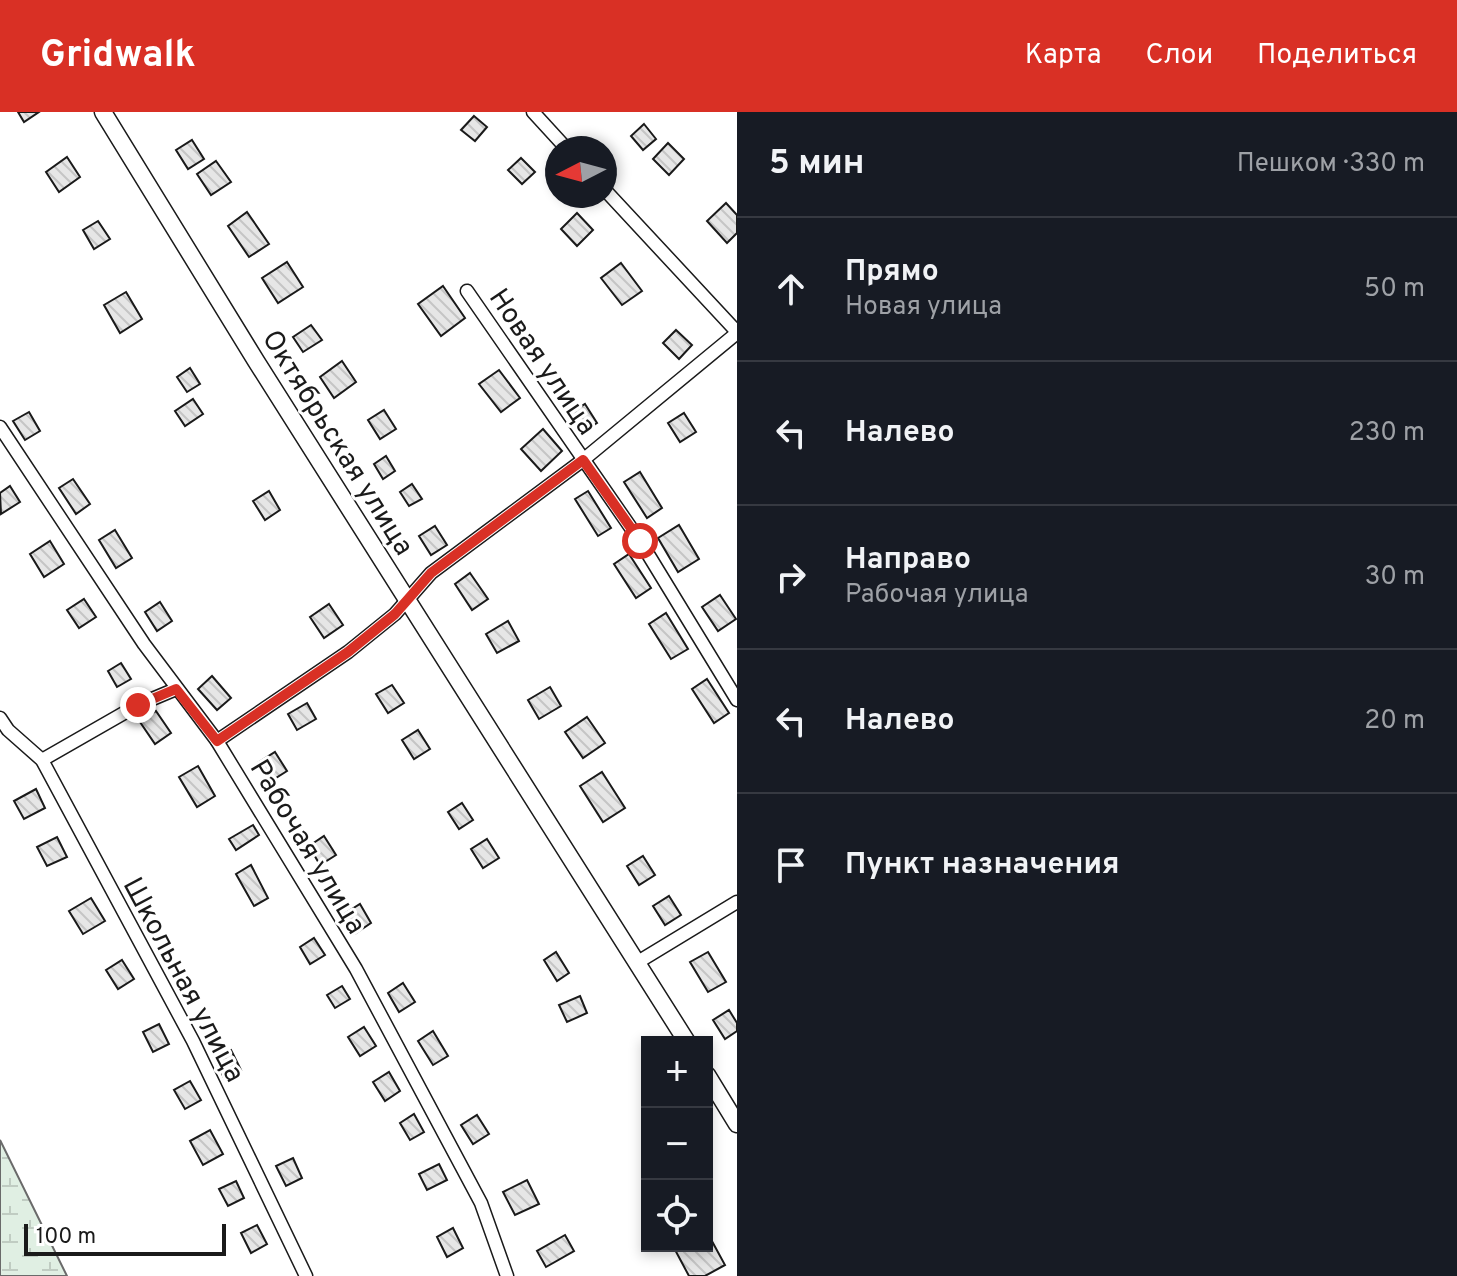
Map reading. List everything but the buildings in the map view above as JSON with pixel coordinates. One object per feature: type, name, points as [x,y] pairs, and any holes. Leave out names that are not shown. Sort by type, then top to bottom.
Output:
[{"type":"street","name":"Октябрьская улица","points":[[103,112],[256,361],[683,1036]]},
{"type":"street","points":[[533,112],[555,136]]},
{"type":"street","points":[[217,741],[348,652],[409,600],[431,573],[583,460],[737,333],[617,203]]},
{"type":"street","name":"Новая улица","points":[[467,291],[640,541],[737,700]]},
{"type":"street","name":"Рабочая улица","points":[[0,427],[176,689],[217,741],[356,969],[481,1203],[507,1276]]},
{"type":"street","points":[[42,760],[138,705],[176,689]]},
{"type":"street","name":"Школьная улица","points":[[0,718],[8,730],[42,760],[193,1041],[306,1276]]},
{"type":"street","points":[[638,962],[737,902]]},
{"type":"street","points":[[713,1085],[737,1124]]},
{"type":"green space","points":[[0,1140],[67,1276],[0,1276]]},
{"type":"route","points":[[138,705],[176,689],[217,741],[348,652],[395,614],[431,573],[583,460],[640,541]]}]
